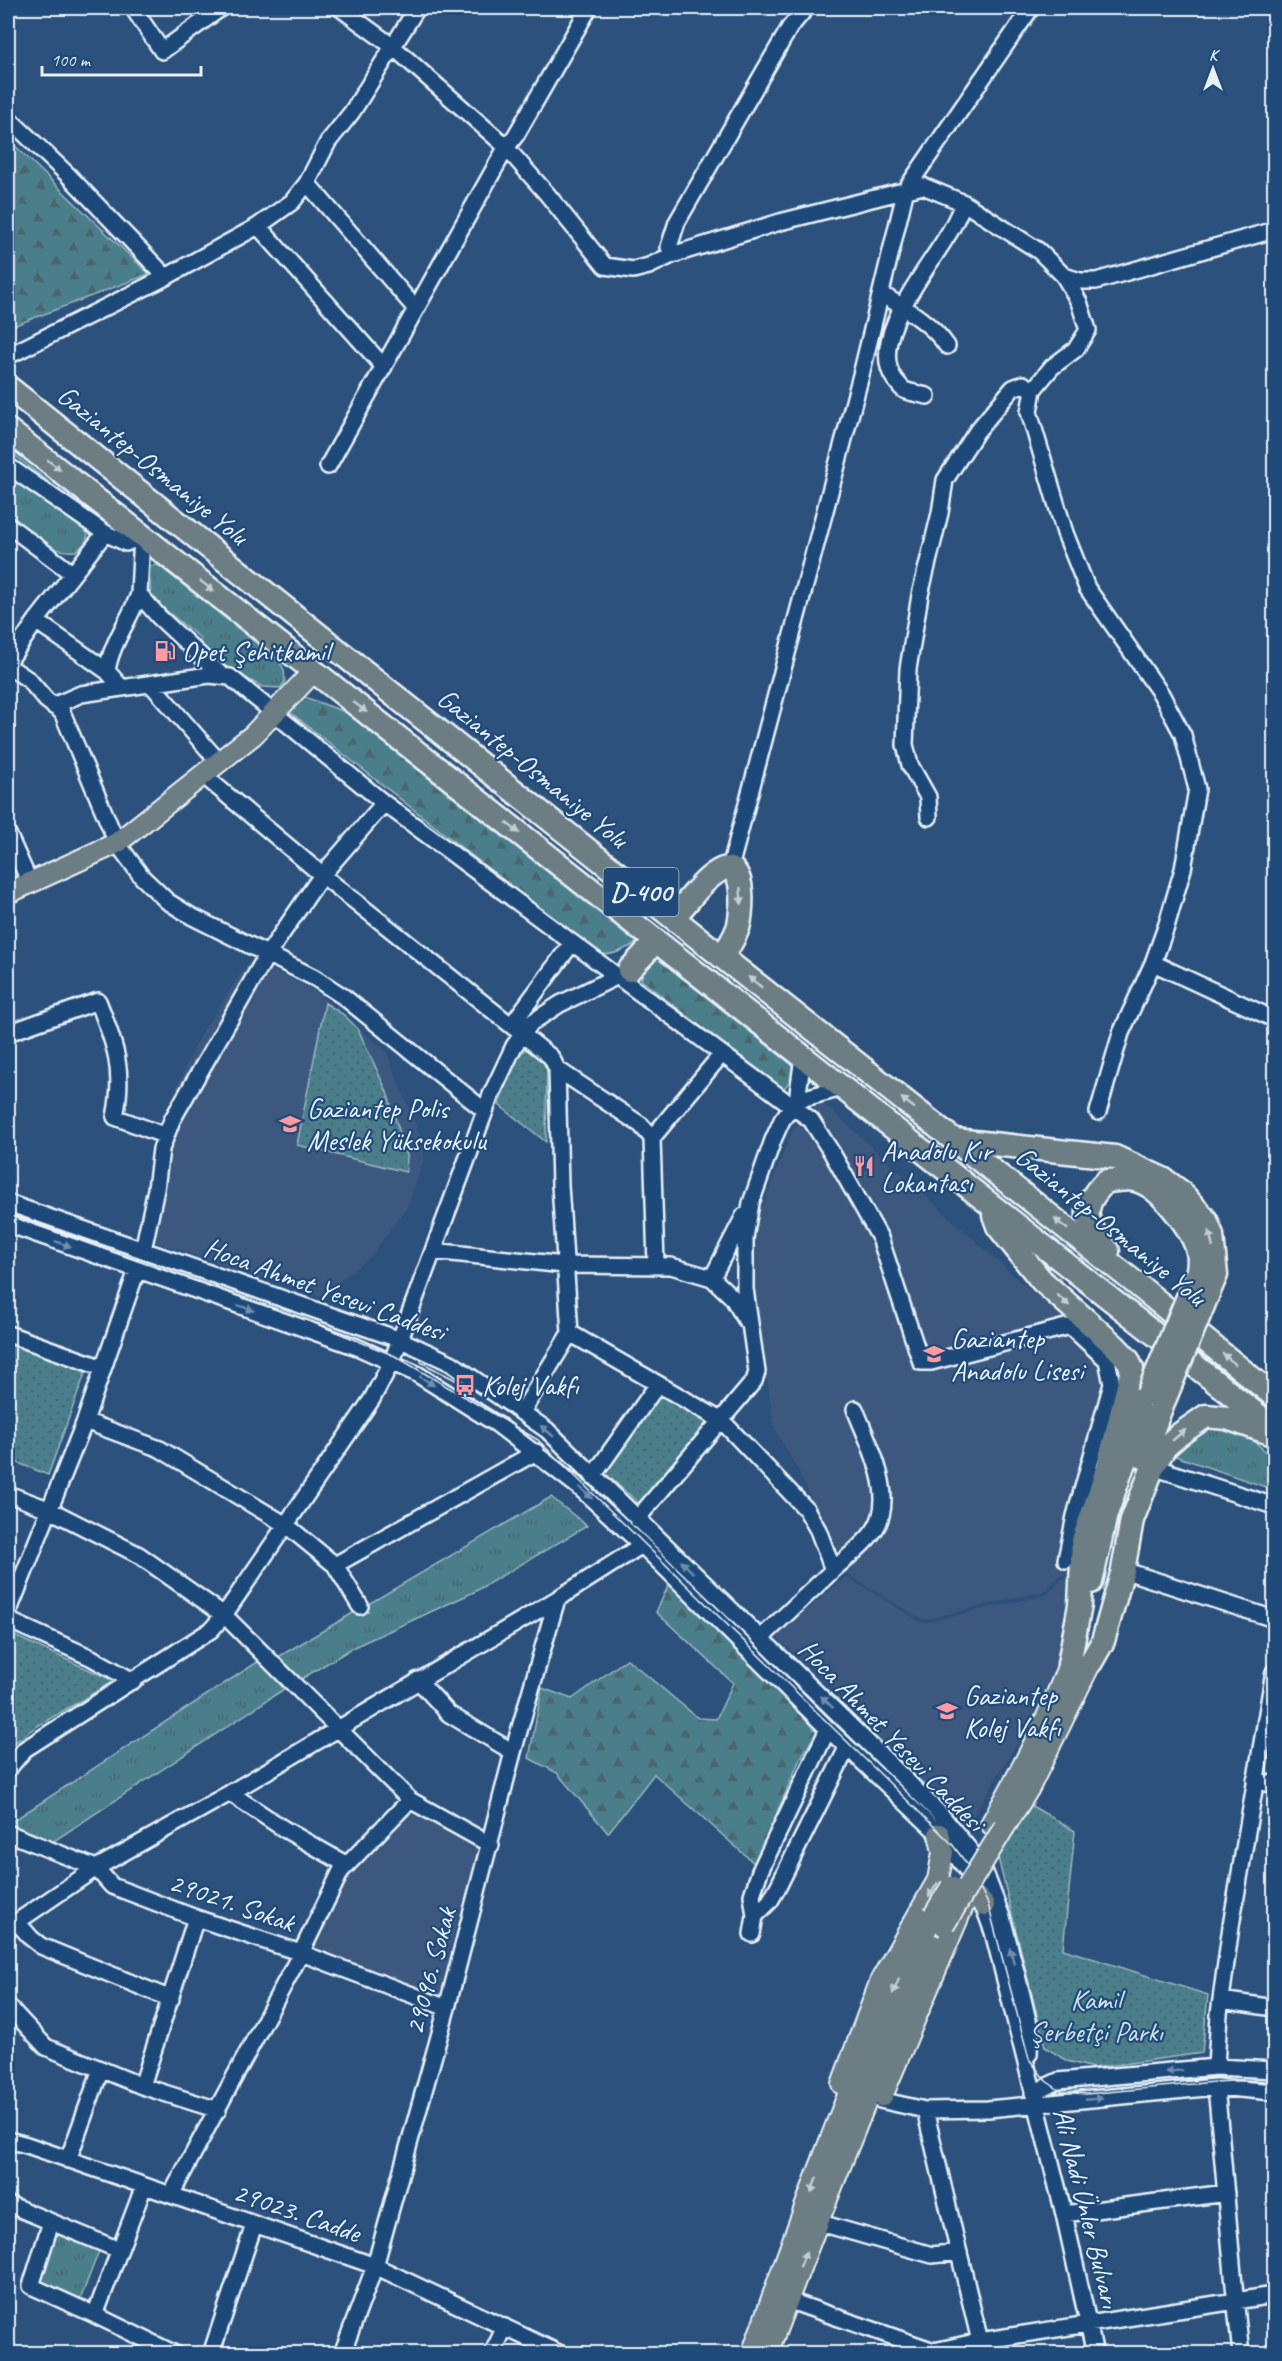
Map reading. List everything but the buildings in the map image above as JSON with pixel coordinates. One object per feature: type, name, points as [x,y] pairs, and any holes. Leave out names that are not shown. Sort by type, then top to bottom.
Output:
[{"type":"highway","name":"Gaziantep-Osmaniye Yolu","points":[[8,387],[1275,1396]]},
{"type":"highway","name":"Gaziantep-Osmaniye Yolu","points":[[8,430],[1275,1428]]},
{"type":"highway","points":[[679,911],[713,875],[730,868],[735,871],[739,878],[741,916],[734,937],[722,957]]},
{"type":"highway","points":[[623,973],[646,951]]},
{"type":"highway","points":[[955,1140],[1114,1157],[1163,1179],[1181,1192],[1206,1220],[1212,1235],[1216,1275],[1200,1290],[1154,1402],[1080,1663]]},
{"type":"highway","points":[[1129,1278],[1096,1237],[1087,1216],[1088,1205],[1094,1193],[1106,1181],[1135,1180],[1159,1194],[1188,1229],[1197,1250],[1200,1290]]},
{"type":"highway","points":[[990,1205],[998,1226],[1042,1281],[1115,1346],[1128,1360],[1132,1369],[1108,1468],[1083,1541],[1080,1663]]},
{"type":"highway","points":[[1080,1663],[1103,1641],[1123,1570],[1132,1520],[1153,1467],[1165,1447],[1206,1416],[1227,1418],[1275,1435]]},
{"type":"main road","points":[[8,893],[117,843],[253,735],[314,671]]},
{"type":"main road","points":[[752,2354],[826,2150],[903,1970],[939,1920],[998,1825],[1029,1788],[1080,1663]]},
{"type":"main road","points":[[826,2150],[834,2108],[881,1980],[938,1880],[943,1852],[939,1834]]},
{"type":"main road","points":[[817,2222],[835,2207],[966,1899],[971,1895],[976,1896],[984,1905]]},
{"type":"main road","points":[[767,2354],[817,2222],[939,1920]]},
{"type":"street","points":[[133,8],[162,51],[221,8]]},
{"type":"street","points":[[340,8],[392,46],[506,148],[547,194],[605,266],[633,270],[649,266],[672,255],[780,222],[923,186],[964,203],[1039,251],[1064,276],[1078,302],[1088,330],[1076,349],[1052,367],[1033,390],[1029,412],[1070,544],[1088,588],[1161,694],[1178,725],[1183,735],[1197,789],[1183,869],[1153,963],[1121,1033],[1098,1112]]},
{"type":"street","points":[[8,356],[166,277],[258,226],[292,202],[307,183],[328,142],[352,112],[417,8]]},
{"type":"street","points":[[328,466],[506,148],[516,135],[590,8]]},
{"type":"street","points":[[672,255],[669,247],[677,222],[790,27],[806,8]]},
{"type":"street","points":[[730,868],[881,294],[906,189],[1031,8]]},
{"type":"street","points":[[8,117],[67,174],[166,277]]},
{"type":"street","points":[[307,183],[416,309]]},
{"type":"street","points":[[927,396],[903,390],[889,369],[890,341],[903,307],[948,235],[964,203]]},
{"type":"street","points":[[258,226],[384,367]]},
{"type":"street","points":[[1064,276],[1080,281],[1096,281],[1275,230]]},
{"type":"street","points":[[881,294],[939,334],[947,346]]},
{"type":"street","points":[[929,817],[928,797],[910,765],[905,745],[908,669],[920,595],[940,513],[945,480],[977,431],[1013,388],[1023,384],[1033,390]]},
{"type":"street","points":[[8,466],[105,533],[126,543],[142,535],[139,594],[132,613],[109,655],[107,671]]},
{"type":"street","points":[[8,525],[73,574]]},
{"type":"street","points":[[105,533],[36,621],[8,664],[29,680],[62,712],[117,843],[142,877],[167,901],[191,916],[315,978],[344,997],[485,1111]]},
{"type":"street","points":[[139,594],[159,617],[220,674]]},
{"type":"street","points":[[36,621],[107,671],[122,688]]},
{"type":"street","points":[[53,705],[81,694],[220,674],[230,677],[384,803],[572,944],[623,973],[721,1055],[794,1103],[811,1120],[880,1238],[921,1362],[931,1362],[1066,1327],[1072,1328],[1107,1360],[1112,1377],[1111,1392],[1075,1516],[1066,1560]]},
{"type":"street","points":[[151,684],[219,762]]},
{"type":"street","points":[[203,775],[322,875],[551,1057],[557,1069],[640,1125],[652,1138],[656,1265]]},
{"type":"street","points":[[142,1250],[156,1189],[161,1149],[172,1120],[267,955],[322,875],[384,803]]},
{"type":"street","points":[[8,834],[30,883]]},
{"type":"street","points":[[522,1035],[516,1019],[572,944]]},
{"type":"street","points":[[1153,963],[1275,1019]]},
{"type":"street","points":[[8,1768],[25,1749],[211,1630],[224,1615],[372,1399],[392,1361],[485,1111],[514,1046],[531,1023],[560,1004],[623,973]]},
{"type":"street","points":[[8,1033],[98,1001],[112,1036],[120,1071],[115,1117],[166,1136]]},
{"type":"street","points":[[652,1138],[721,1055]]},
{"type":"street","points":[[712,1278],[751,1203],[773,1140],[794,1103],[803,1057]]},
{"type":"street","points":[[522,1413],[570,1333],[564,1265],[557,1069]]},
{"type":"street","points":[[794,1103],[842,1088]]},
{"type":"street","name":"Hoca Ahmet Yesevi Caddesi","points":[[8,1203],[400,1340],[452,1363],[547,1430],[941,1815],[982,1864],[1002,1917],[1030,2029],[1029,2075]]},
{"type":"street","points":[[637,1519],[722,1421],[754,1380],[757,1372],[745,1289],[745,1238],[751,1203]]},
{"type":"street","name":"Hoca Ahmet Yesevi Caddesi","points":[[8,1224],[392,1361],[498,1425],[580,1488],[642,1545],[847,1748],[939,1834],[973,1878],[984,1905],[1029,2075]]},
{"type":"street","points":[[433,1251],[564,1265],[679,1267],[712,1278],[732,1297],[750,1329]]},
{"type":"street","points":[[8,1612],[85,1421],[137,1270]]},
{"type":"street","points":[[570,1333],[722,1421],[806,1509],[818,1530],[833,1570]]},
{"type":"street","points":[[8,1334],[103,1368]]},
{"type":"street","points":[[593,1476],[658,1384]]},
{"type":"street","points":[[761,1638],[874,1530],[880,1518],[883,1498],[881,1476],[855,1409]]},
{"type":"street","points":[[85,1421],[160,1449],[286,1525],[335,1565],[360,1606]]},
{"type":"street","points":[[335,1565],[536,1452]]},
{"type":"street","points":[[1153,1467],[1275,1506]]},
{"type":"street","points":[[8,1494],[48,1509],[139,1554],[224,1615],[336,1729],[410,1800],[490,1845]]},
{"type":"street","points":[[171,1999],[41,1946],[12,1925],[96,1868],[230,1793],[558,1599],[642,1545]]},
{"type":"street","points":[[1123,1570],[1275,1619]]},
{"type":"street","name":"29096. Sokak","points":[[342,2354],[375,2266],[447,2008],[513,1752],[558,1599]]},
{"type":"street","points":[[8,1620],[92,1658],[133,1681]]},
{"type":"street","points":[[1216,2067],[1221,2000],[1231,1926],[1275,1672]]},
{"type":"street","points":[[418,1680],[449,1714],[513,1752]]},
{"type":"street","points":[[752,1934],[755,1916],[752,1895],[760,1871],[828,1729]]},
{"type":"street","points":[[755,1916],[770,1901],[779,1885],[847,1748]]},
{"type":"street","points":[[1259,1757],[1275,1761]]},
{"type":"street","points":[[1255,1780],[1275,1785]]},
{"type":"street","points":[[230,1793],[284,1829],[347,1865]]},
{"type":"street","points":[[171,2195],[301,1953],[341,1871],[410,1800]]},
{"type":"street","name":"29021. Sokak","points":[[8,1833],[96,1868],[112,1886],[447,2008]]},
{"type":"street","points":[[142,2086],[196,1918]]},
{"type":"street","points":[[1221,2000],[1275,2008]]},
{"type":"street","points":[[8,2006],[46,2047],[142,2086],[218,2110]]},
{"type":"street","points":[[1034,2099],[1058,2081],[1216,2067],[1275,2070]]},
{"type":"street","points":[[68,2160],[101,2069]]},
{"type":"street","name":"Ali Nadi Ünler Bulvarı","points":[[1029,2075],[1064,2214],[1095,2354]]},
{"type":"street","points":[[880,2100],[925,2110],[988,2109],[1034,2099],[1216,2087],[1275,2092]]},
{"type":"street","points":[[1216,2087],[1241,2354]]},
{"type":"street","points":[[925,2110],[981,2347]]},
{"type":"street","name":"29023. Cadde","points":[[8,2140],[375,2266],[561,2354]]},
{"type":"street","points":[[95,2315],[144,2186]]},
{"type":"street","points":[[1064,2214],[1226,2193]]},
{"type":"street","points":[[8,2204],[119,2250]]},
{"type":"street","points":[[51,2222],[31,2286],[174,2354]]},
{"type":"street","points":[[817,2222],[932,2255],[959,2252]]},
{"type":"street","points":[[211,2354],[254,2225]]},
{"type":"street","points":[[787,2300],[933,2352],[981,2347],[1088,2324],[1275,2295]]},
{"type":"street","points":[[492,2354],[505,2327]]},
{"type":"shaded area","name":"Gaziantep Polis Meslek Yüksekokulu","points":[[250,960],[312,989],[386,1051],[423,1144],[424,1159],[407,1207],[370,1257],[319,1297],[156,1242],[167,1181],[157,1169],[169,1105],[199,1037]]},
{"type":"shaded area","name":"Gaziantep Anadolu Lisesi","points":[[822,1102],[1023,1284],[1088,1335],[1124,1372],[1078,1572],[1060,1576],[1044,1591],[923,1620],[845,1573],[799,1472],[775,1429],[752,1286],[757,1220],[793,1129]]},
{"type":"shaded area","name":"Gaziantep Kolej Vakfı","points":[[1077,1576],[1063,1665],[967,1827],[875,1737],[876,1728],[776,1636],[846,1577],[923,1623],[1046,1595],[1062,1579]]},
{"type":"shaded area","points":[[413,1809],[481,1847],[458,1916],[439,1995],[311,1945],[345,1882],[349,1870]]},
{"type":"green space","points":[[8,139],[149,274],[8,328]]},
{"type":"green space","points":[[8,446],[112,526],[109,530],[8,450]]},
{"type":"green space","points":[[8,474],[88,533],[86,542],[76,551],[57,549],[39,540],[8,516]]},
{"type":"green space","points":[[158,565],[279,661],[284,670],[285,682],[280,688],[262,687],[230,669],[198,645],[201,639],[151,598],[149,566]]},
{"type":"green space","points":[[302,696],[345,712],[637,943],[617,952],[605,954],[599,953],[575,937],[290,712]]},
{"type":"green space","points":[[653,955],[792,1065],[793,1077],[783,1090],[641,980],[644,968]]},
{"type":"green space","points":[[325,1003],[344,1015],[358,1029],[387,1092],[407,1155],[406,1172],[297,1145]]},
{"type":"green space","points":[[527,1049],[534,1051],[547,1066],[546,1142],[499,1105],[516,1056]]},
{"type":"green space","points":[[8,1343],[86,1371],[48,1475],[8,1459]]},
{"type":"green space","points":[[660,1393],[709,1420],[708,1428],[642,1506],[604,1472]]},
{"type":"green space","points":[[1208,1423],[1245,1433],[1274,1459],[1274,1490],[1175,1456],[1196,1429]]},
{"type":"green space","points":[[551,1497],[587,1526],[474,1592],[354,1647],[298,1681],[278,1657]]},
{"type":"green space","points":[[670,1582],[736,1645],[817,1732],[800,1759],[755,1864],[654,1774],[608,1833],[557,1773],[529,1758],[542,1688],[572,1699],[627,1659],[698,1718],[716,1719],[733,1683],[656,1612]]},
{"type":"green space","points":[[8,1633],[114,1681],[34,1728],[8,1748]]},
{"type":"green space","points":[[259,1661],[284,1689],[48,1845],[8,1824]]},
{"type":"green space","name":"Kamil Şerbetçi Parkı","points":[[1025,1802],[1075,1831],[1063,1949],[1208,1995],[1202,2053],[1093,2068],[1067,2061],[1045,2047],[998,1858],[1000,1839]]},
{"type":"green space","points":[[54,2233],[99,2251],[80,2300],[36,2282]]},
{"type":"tram line","points":[[8,1215],[302,1318],[395,1356],[538,1440],[952,1844],[972,1871],[988,1904],[1029,2059],[1046,2081],[1062,2092],[1086,2094],[1214,2082],[1254,2080],[1274,2082]]},
{"type":"tram line","points":[[421,1362],[465,1385],[507,1412]]},
{"type":"place","name":"Opet Şehitkamil","points":[[165,651]]},
{"type":"place","name":"Gaziantep Polis Meslek Yüksekokulu","points":[[290,1124]]},
{"type":"place","name":"Anadolu Kır Lokantası","points":[[864,1166]]},
{"type":"place","name":"Gaziantep Anadolu Lisesi","points":[[934,1354]]},
{"type":"place","name":"Kolej Vakfı","points":[[465,1385]]},
{"type":"place","name":"Gaziantep Kolej Vakfı","points":[[947,1711]]}]
